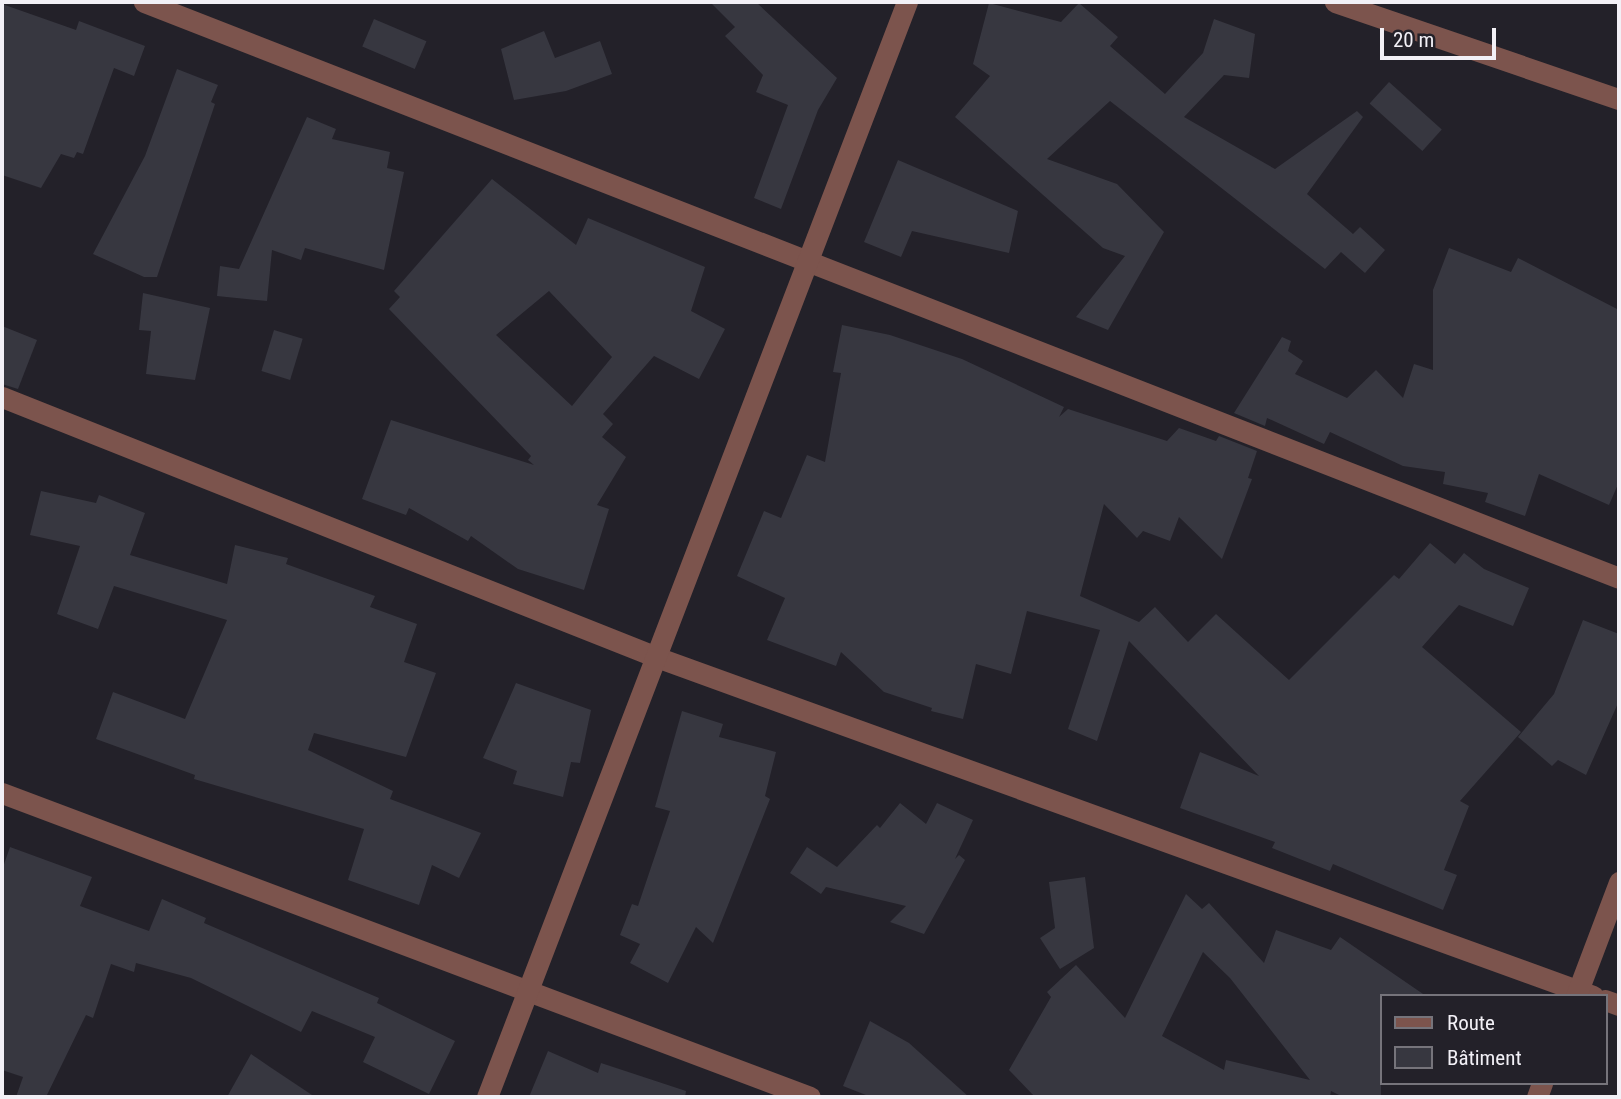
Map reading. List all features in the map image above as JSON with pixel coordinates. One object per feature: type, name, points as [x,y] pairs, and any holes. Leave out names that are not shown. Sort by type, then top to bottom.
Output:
[{"type":"street","points":[[144,2],[1619,578]]},
{"type":"street","points":[[486,1097],[659,658],[907,2]]},
{"type":"street","points":[[1335,2],[1619,99]]},
{"type":"street","points":[[2,397],[659,658],[1582,994],[1619,882]]},
{"type":"street","points":[[2,793],[527,993],[810,1097]]},
{"type":"building","points":[[710,2],[756,2],[837,78],[818,110],[781,209],[754,198],[788,105],[756,92],[763,75],[725,36],[735,27]]},
{"type":"building","points":[[989,3],[1061,22],[1079,3],[1118,37],[1110,46],[1165,94],[1203,53],[1214,19],[1255,34],[1249,78],[1224,75],[1184,117],[1275,169],[1357,111],[1363,117],[1307,194],[1353,234],[1360,227],[1385,250],[1365,273],[1341,252],[1325,269],[1110,101],[1047,159],[1117,184],[1164,232],[1108,330],[1076,317],[1125,256],[1103,248],[955,117],[990,76],[973,64]]},
{"type":"building","points":[[2,4],[76,30],[79,21],[145,46],[134,76],[114,68],[83,154],[77,152],[74,158],[61,154],[41,188],[2,175]]},
{"type":"building","points":[[374,19],[426,41],[415,69],[362,47]]},
{"type":"building","points":[[544,31],[555,58],[600,41],[612,74],[566,91],[514,100],[501,49]]},
{"type":"building","points":[[177,69],[218,85],[211,102],[215,104],[157,277],[144,277],[93,254],[145,156]]},
{"type":"building","points":[[1389,82],[1442,130],[1422,151],[1370,104]]},
{"type":"building","points":[[307,117],[336,129],[332,139],[390,152],[387,168],[404,172],[384,270],[305,248],[301,260],[272,250],[267,301],[217,296],[220,266],[239,269]]},
{"type":"building","points":[[898,160],[1018,211],[1009,253],[912,231],[901,257],[864,242]]},
{"type":"building","points":[[492,179],[576,245],[588,218],[705,267],[691,311],[725,329],[699,379],[654,356],[603,414],[613,424],[602,437],[626,457],[597,505],[609,509],[584,590],[518,569],[471,536],[468,541],[409,508],[406,515],[362,499],[391,420],[534,465],[528,460],[531,456],[389,309],[400,297],[394,291]],"holes":[[[549,291],[612,357],[572,406],[496,335]]]},
{"type":"building","points":[[1449,248],[1511,272],[1518,258],[1619,310],[1619,482],[1609,505],[1539,474],[1525,516],[1485,502],[1488,493],[1443,484],[1445,472],[1403,466],[1330,432],[1324,444],[1267,418],[1265,426],[1234,413],[1282,337],[1291,341],[1288,351],[1303,361],[1295,374],[1347,398],[1376,370],[1403,398],[1414,364],[1433,370],[1433,290]]},
{"type":"building","points":[[143,293],[210,308],[195,380],[146,374],[151,331],[139,330]]},
{"type":"building","points":[[842,325],[890,335],[962,359],[1064,407],[1059,417],[1068,409],[1167,441],[1179,428],[1216,441],[1219,436],[1257,451],[1248,478],[1252,479],[1222,559],[1179,517],[1170,541],[1143,531],[1137,538],[1104,504],[1080,596],[1139,622],[1155,607],[1188,642],[1216,614],[1289,680],[1394,575],[1399,579],[1430,543],[1455,564],[1464,553],[1484,569],[1529,588],[1513,626],[1459,605],[1422,647],[1521,732],[1460,801],[1469,806],[1444,870],[1457,875],[1443,910],[1333,864],[1330,871],[1272,848],[1275,842],[1180,808],[1200,752],[1259,776],[1129,641],[1097,741],[1068,729],[1100,630],[1027,611],[1011,674],[976,664],[963,719],[931,711],[932,708],[884,692],[841,652],[836,666],[767,640],[785,598],[737,576],[764,511],[781,518],[807,455],[825,462],[841,373],[833,372]]},
{"type":"building","points":[[2,326],[37,340],[18,389],[2,384]]},
{"type":"building","points":[[274,330],[303,339],[290,380],[261,371]]},
{"type":"building","points":[[41,491],[96,503],[99,495],[145,513],[130,555],[227,584],[235,545],[288,558],[286,564],[375,596],[370,607],[417,624],[404,662],[436,673],[406,757],[314,733],[308,750],[393,791],[390,799],[481,833],[459,878],[432,865],[419,905],[348,880],[364,829],[194,779],[195,775],[96,739],[113,692],[185,719],[227,620],[114,586],[98,629],[57,614],[80,546],[30,535]]},
{"type":"building","points":[[1583,620],[1619,634],[1619,701],[1586,775],[1558,760],[1552,766],[1518,737],[1554,694]]},
{"type":"building","points":[[516,683],[591,710],[580,763],[571,762],[563,797],[513,784],[517,771],[483,758]]},
{"type":"building","points":[[682,711],[723,724],[719,737],[776,752],[765,796],[770,799],[713,943],[696,927],[668,983],[630,963],[640,944],[620,935],[632,904],[638,906],[670,811],[655,807]]},
{"type":"building","points":[[900,803],[926,824],[937,803],[973,820],[955,859],[959,855],[965,860],[924,934],[890,922],[906,906],[826,887],[821,894],[790,873],[807,847],[837,867],[877,825],[880,828]]},
{"type":"building","points":[[10,847],[92,877],[80,906],[149,931],[162,899],[206,918],[204,923],[379,998],[377,1003],[455,1041],[429,1094],[363,1062],[375,1037],[312,1011],[301,1032],[191,978],[136,963],[134,972],[111,964],[93,1018],[86,1015],[46,1097],[16,1097],[23,1077],[2,1070],[2,870]]},
{"type":"building","points":[[1085,877],[1094,948],[1060,969],[1040,938],[1055,928],[1049,882]]},
{"type":"building","points":[[1186,894],[1202,909],[1209,903],[1264,963],[1276,930],[1331,950],[1340,937],[1423,994],[1380,994],[1381,1097],[1343,1097],[1331,1091],[1330,1097],[1035,1097],[1009,1070],[1051,997],[1047,992],[1076,965],[1125,1018]],"holes":[[[1203,952],[1230,978],[1310,1080],[1226,1060],[1224,1070],[1162,1036]]]},
{"type":"building","points":[[870,1021],[909,1043],[969,1097],[871,1097],[843,1086]]},
{"type":"building","points":[[548,1051],[598,1073],[601,1063],[686,1091],[685,1097],[529,1097]]},
{"type":"building","points":[[251,1054],[270,1067],[315,1097],[227,1097]]}]
